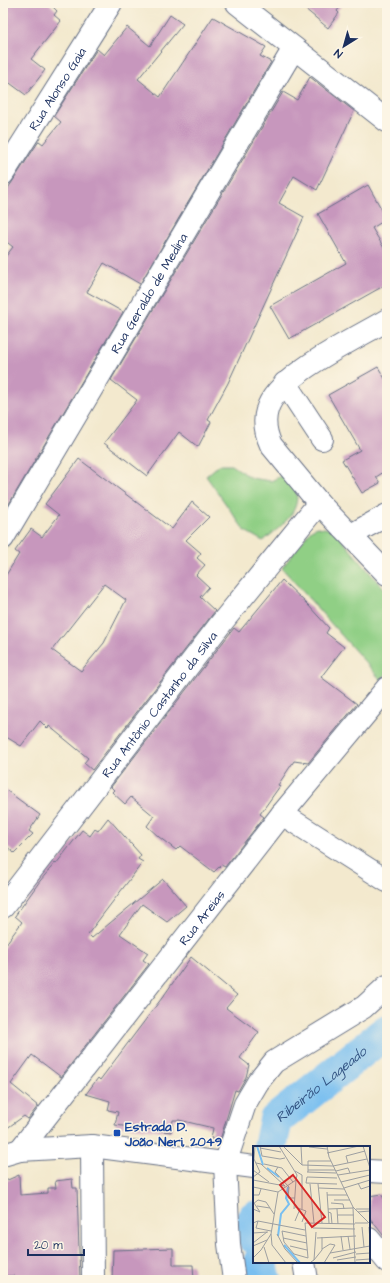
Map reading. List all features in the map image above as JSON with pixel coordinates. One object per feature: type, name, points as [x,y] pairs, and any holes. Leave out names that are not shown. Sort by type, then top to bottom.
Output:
[{"type":"street","name":"Rua Alonso Gaia","points":[[3,174],[111,3]]},
{"type":"street","points":[[237,3],[387,121]]},
{"type":"street","name":"Rua Geraldo de Medina","points":[[3,538],[294,48]]},
{"type":"street","points":[[387,320],[304,369],[285,383],[275,394],[267,409],[265,421],[267,435],[271,445],[318,503],[351,535],[387,574]]},
{"type":"street","points":[[285,383],[322,439]]},
{"type":"street","name":"Rua Antônio Castanho da Silva","points":[[3,907],[219,626],[318,503]]},
{"type":"street","points":[[351,535],[387,515]]},
{"type":"street","name":"Rua Areias","points":[[11,1153],[282,814],[387,688]]},
{"type":"street","points":[[282,814],[387,881]]},
{"type":"street","points":[[234,1280],[229,1244],[245,1104],[258,1082],[274,1062],[364,1006],[387,986]]},
{"type":"street","points":[[11,1153],[92,1146],[239,1166]]},
{"type":"street","points":[[92,1146],[93,1280]]},
{"type":"street","points":[[370,1171],[387,1172]]},
{"type":"street","points":[[370,1240],[387,1261]]},
{"type":"street","points":[[304,1263],[307,1280]]},
{"type":"green space","points":[[219,465],[232,465],[251,478],[271,481],[281,476],[291,478],[296,488],[297,498],[292,514],[279,528],[263,541],[245,531],[206,476]]},
{"type":"green space","points":[[317,527],[330,529],[336,533],[387,593],[387,673],[381,680],[282,568],[311,530]]},
{"type":"building","points":[[3,3],[49,3],[57,11],[54,15],[61,21],[31,59],[45,70],[26,95],[3,78]]},
{"type":"building","points":[[298,3],[343,3],[337,11],[339,13],[328,28]]},
{"type":"building","points":[[170,15],[183,24],[138,79],[160,97],[213,17],[266,47],[260,56],[271,62],[140,284],[104,263],[87,292],[123,312],[3,514],[3,419],[8,410],[3,408],[3,260],[13,247],[3,239],[3,196],[39,141],[43,144],[61,122],[54,116],[97,49],[104,55],[127,27],[150,46]]},
{"type":"building","points":[[310,77],[354,111],[317,190],[294,176],[279,203],[304,217],[228,383],[208,420],[211,422],[198,447],[179,432],[147,476],[104,443],[137,400],[111,380],[283,92],[297,100]]},
{"type":"building","points":[[368,185],[387,219],[372,228],[387,253],[387,284],[289,339],[270,306],[346,263],[318,214]]},
{"type":"building","points":[[378,367],[387,382],[387,470],[376,477],[380,483],[362,493],[342,460],[360,450],[328,395]]},
{"type":"building","points":[[79,459],[172,529],[192,502],[209,517],[186,540],[201,553],[197,558],[205,565],[196,575],[209,587],[200,597],[215,611],[92,770],[84,763],[88,758],[49,726],[48,729],[40,721],[21,746],[3,735],[3,580],[19,554],[15,551],[31,529],[42,537],[59,515],[45,504]],"holes":[[[104,584],[126,600],[104,643],[81,671],[52,650]]]},
{"type":"building","points":[[282,580],[329,628],[326,633],[344,647],[321,677],[357,704],[308,763],[294,761],[278,785],[280,786],[260,814],[264,817],[225,867],[221,865],[214,872],[180,846],[176,850],[159,837],[147,826],[154,816],[131,797],[125,804],[112,792],[114,790],[111,787],[234,628],[239,632]]},
{"type":"building","points":[[3,788],[40,815],[29,831],[33,834],[14,853],[3,843]]},
{"type":"building","points":[[108,818],[141,855],[138,859],[143,862],[88,934],[92,938],[163,879],[186,906],[167,922],[142,904],[120,934],[148,953],[143,960],[149,964],[61,1077],[32,1055],[11,1084],[38,1106],[28,1119],[24,1116],[3,1131],[3,948],[22,922],[15,916],[40,881],[55,863],[56,864],[82,830],[90,836],[95,829],[98,831]]},
{"type":"building","points":[[191,957],[237,995],[226,1008],[259,1032],[240,1058],[249,1065],[246,1077],[238,1091],[235,1090],[220,1140],[211,1139],[213,1128],[179,1120],[173,1120],[171,1132],[115,1125],[118,1112],[108,1110],[110,1101],[86,1094],[98,1078],[100,1080]]},
{"type":"building","points":[[19,1175],[20,1195],[48,1193],[48,1188],[56,1188],[55,1181],[72,1179],[73,1188],[77,1188],[80,1280],[14,1280],[14,1276],[3,1276],[3,1182]]},
{"type":"building","points":[[381,1194],[387,1203],[387,1240],[370,1218],[370,1196]]},
{"type":"building","points":[[173,1248],[173,1265],[193,1265],[194,1280],[112,1280],[113,1250]]},
{"type":"waterway","name":"Ribeirão Lageado","points":[[270,1146],[276,1120],[387,1031]]},
{"type":"waterway","name":"Ribeirão Lageado","points":[[253,1223],[253,1232]]},
{"type":"waterway","name":"Ribeirão Lageado","points":[[260,1263],[265,1280]]},
{"type":"place","name":"Estrada D. João Neri, 2049","points":[[117,1133]]}]
